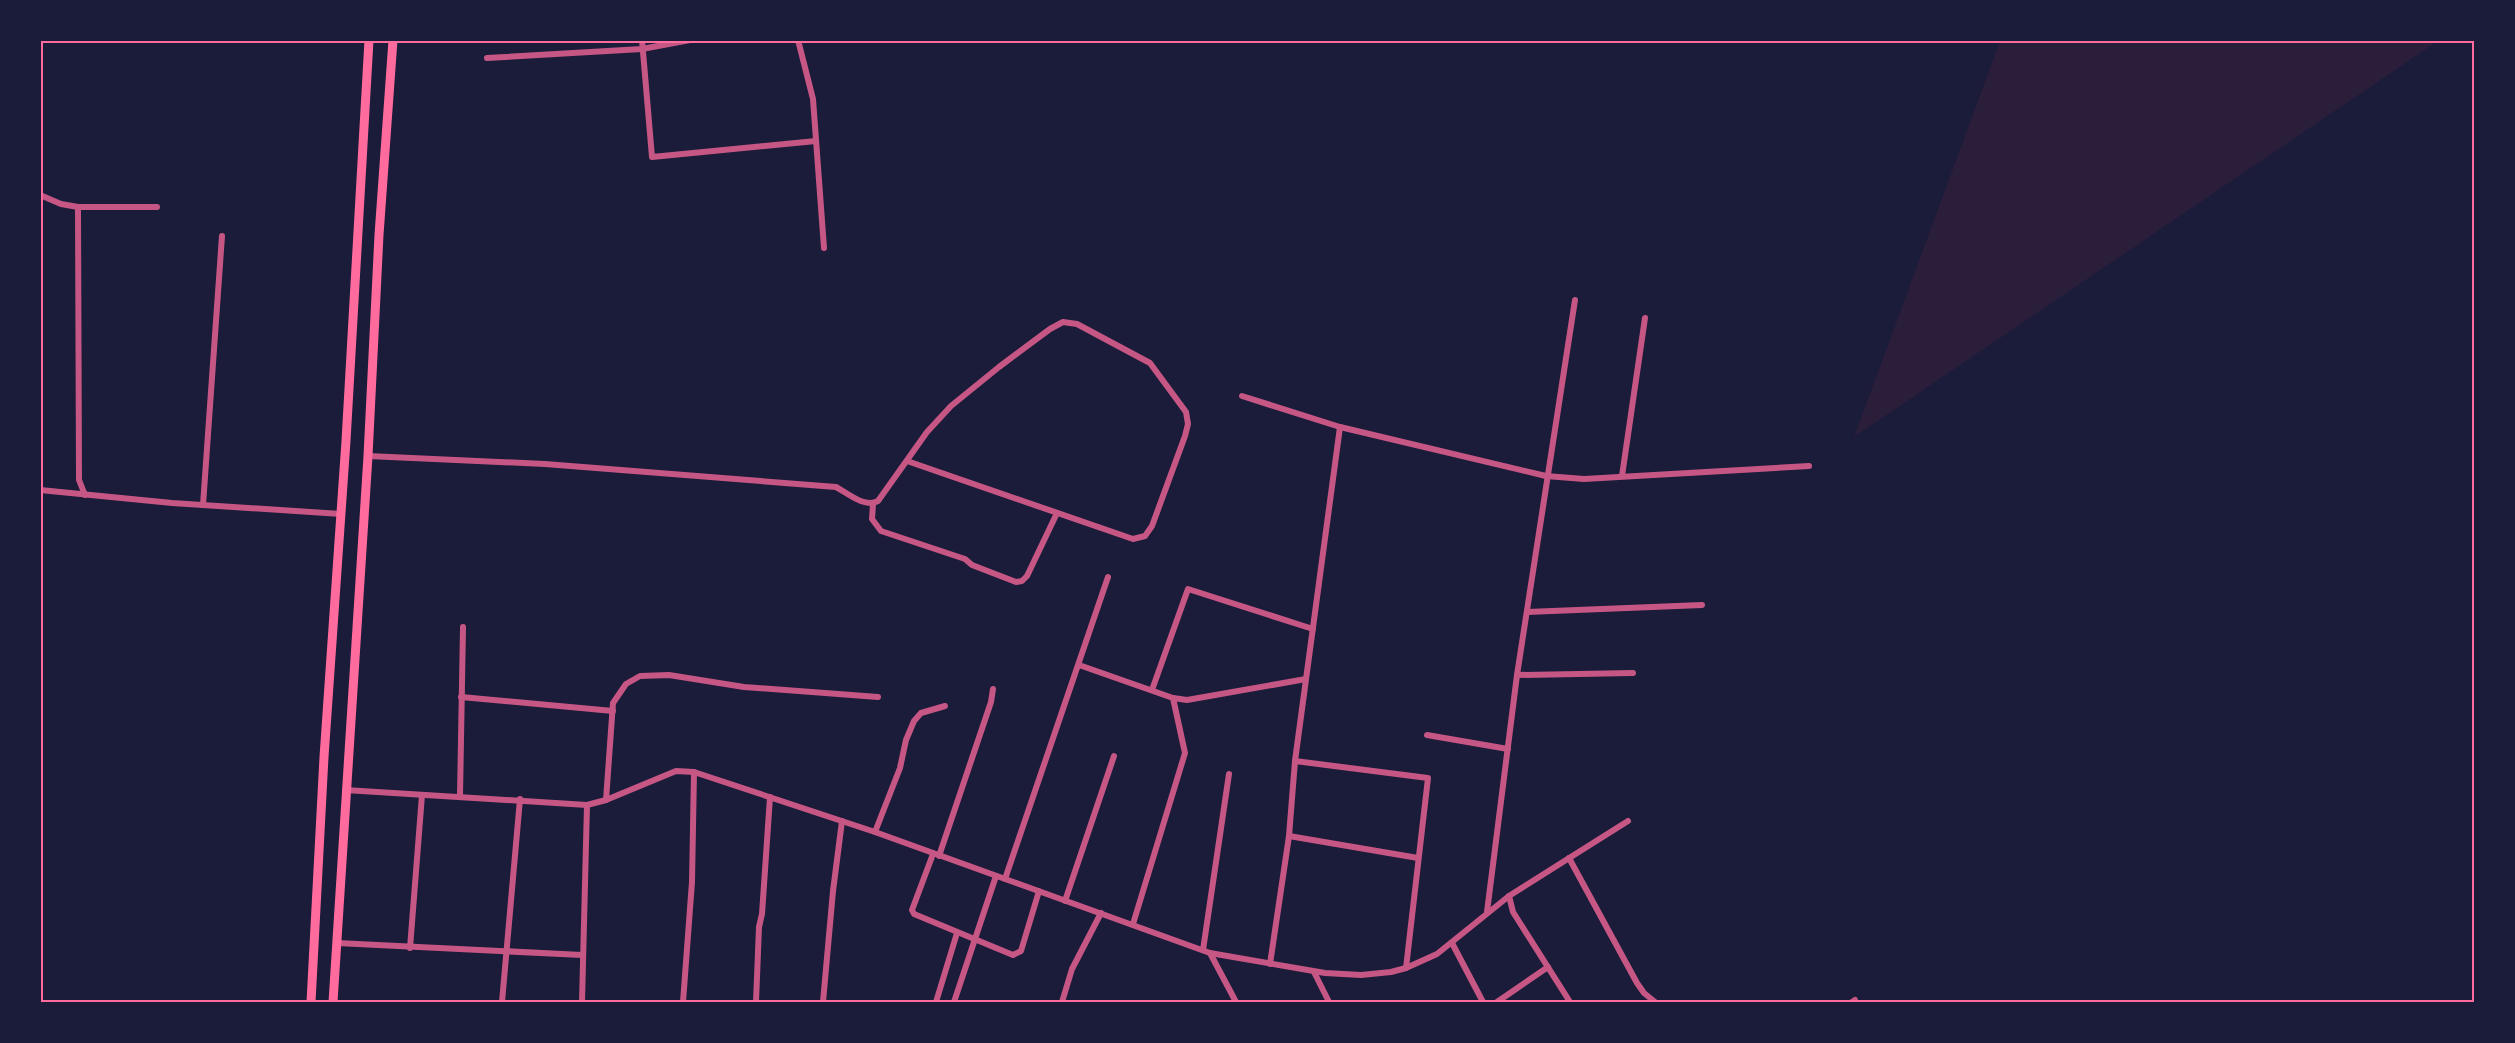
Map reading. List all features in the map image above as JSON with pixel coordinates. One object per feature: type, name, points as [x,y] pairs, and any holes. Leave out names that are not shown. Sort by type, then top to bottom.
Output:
[{"type":"main road","points":[[311,1002],[369,40]]},
{"type":"main road","points":[[333,1002],[368,456],[379,235],[393,40]]},
{"type":"street","points":[[642,40],[652,157],[816,141]]},
{"type":"street","points":[[487,58],[642,49],[690,40]]},
{"type":"street","points":[[798,40],[813,99],[824,248]]},
{"type":"street","points":[[40,195],[61,204],[78,207],[157,207]]},
{"type":"street","points":[[78,207],[79,480],[85,495]]},
{"type":"street","points":[[203,505],[222,236]]},
{"type":"street","points":[[1487,912],[1517,675],[1575,300]]},
{"type":"street","points":[[1622,476],[1645,318]]},
{"type":"street","points":[[368,456],[545,464],[836,487],[867,504],[873,504],[878,501],[927,432],[974,386],[1063,321],[1077,324],[1150,363],[1186,412],[1188,424],[1152,526],[1145,536],[1133,539],[907,461]]},
{"type":"street","points":[[1242,396],[1340,427],[1546,476],[1584,479],[1809,466]]},
{"type":"street","points":[[1270,964],[1289,836],[1295,761],[1340,427]]},
{"type":"street","points":[[40,490],[203,505],[341,514]]},
{"type":"street","points":[[873,504],[872,519],[881,531],[964,559],[972,565],[1016,582],[1022,581],[1027,576],[1057,513]]},
{"type":"street","points":[[1005,879],[1108,577]]},
{"type":"street","points":[[1152,690],[1188,589],[1313,629]]},
{"type":"street","points":[[1527,612],[1702,605]]},
{"type":"street","points":[[460,796],[463,627]]},
{"type":"street","points":[[1079,665],[1173,698],[1187,700],[1306,679]]},
{"type":"street","points":[[1517,675],[1633,673]]},
{"type":"street","points":[[606,800],[613,711],[618,693],[626,684],[640,676],[669,675],[744,687],[878,697]]},
{"type":"street","points":[[993,689],[991,702],[936,855],[912,910],[920,917],[957,933],[1017,955],[1021,951],[1039,891]]},
{"type":"street","points":[[461,697],[613,711]]},
{"type":"street","points":[[1133,924],[1185,753],[1173,698]]},
{"type":"street","points":[[875,832],[900,768],[906,740],[914,721],[921,713],[945,706]]},
{"type":"street","points":[[1427,735],[1508,749]]},
{"type":"street","points":[[1065,901],[1114,756]]},
{"type":"street","points":[[1295,761],[1428,778],[1406,968]]},
{"type":"street","points":[[345,789],[587,805],[606,800],[676,771],[694,772],[875,832],[1210,953],[1314,972],[1361,975],[1406,968],[1437,954],[1509,896],[1628,821]]},
{"type":"street","points":[[683,1002],[692,882],[694,772]]},
{"type":"street","points":[[1203,950],[1229,774]]},
{"type":"street","points":[[410,948],[422,795]]},
{"type":"street","points":[[756,1002],[759,927],[762,914],[770,797]]},
{"type":"street","points":[[502,1002],[520,799]]},
{"type":"street","points":[[582,1002],[587,805]]},
{"type":"street","points":[[823,1002],[842,821]]},
{"type":"street","points":[[1289,836],[1418,858]]},
{"type":"street","points":[[1569,858],[1637,983],[1655,1002]]},
{"type":"street","points":[[954,1002],[996,876]]},
{"type":"street","points":[[1509,896],[1513,912],[1570,1002]]},
{"type":"street","points":[[1062,1002],[1072,969],[1101,913]]},
{"type":"street","points":[[936,1002],[957,933]]},
{"type":"street","points":[[337,943],[582,955]]},
{"type":"street","points":[[1452,943],[1483,1002]]},
{"type":"street","points":[[1210,953],[1236,1002]]},
{"type":"street","points":[[1497,1002],[1548,967]]},
{"type":"street","points":[[1314,972],[1329,1002]]},
{"type":"shaded area","points":[[2000,40],[2438,41],[1854,437]]}]
